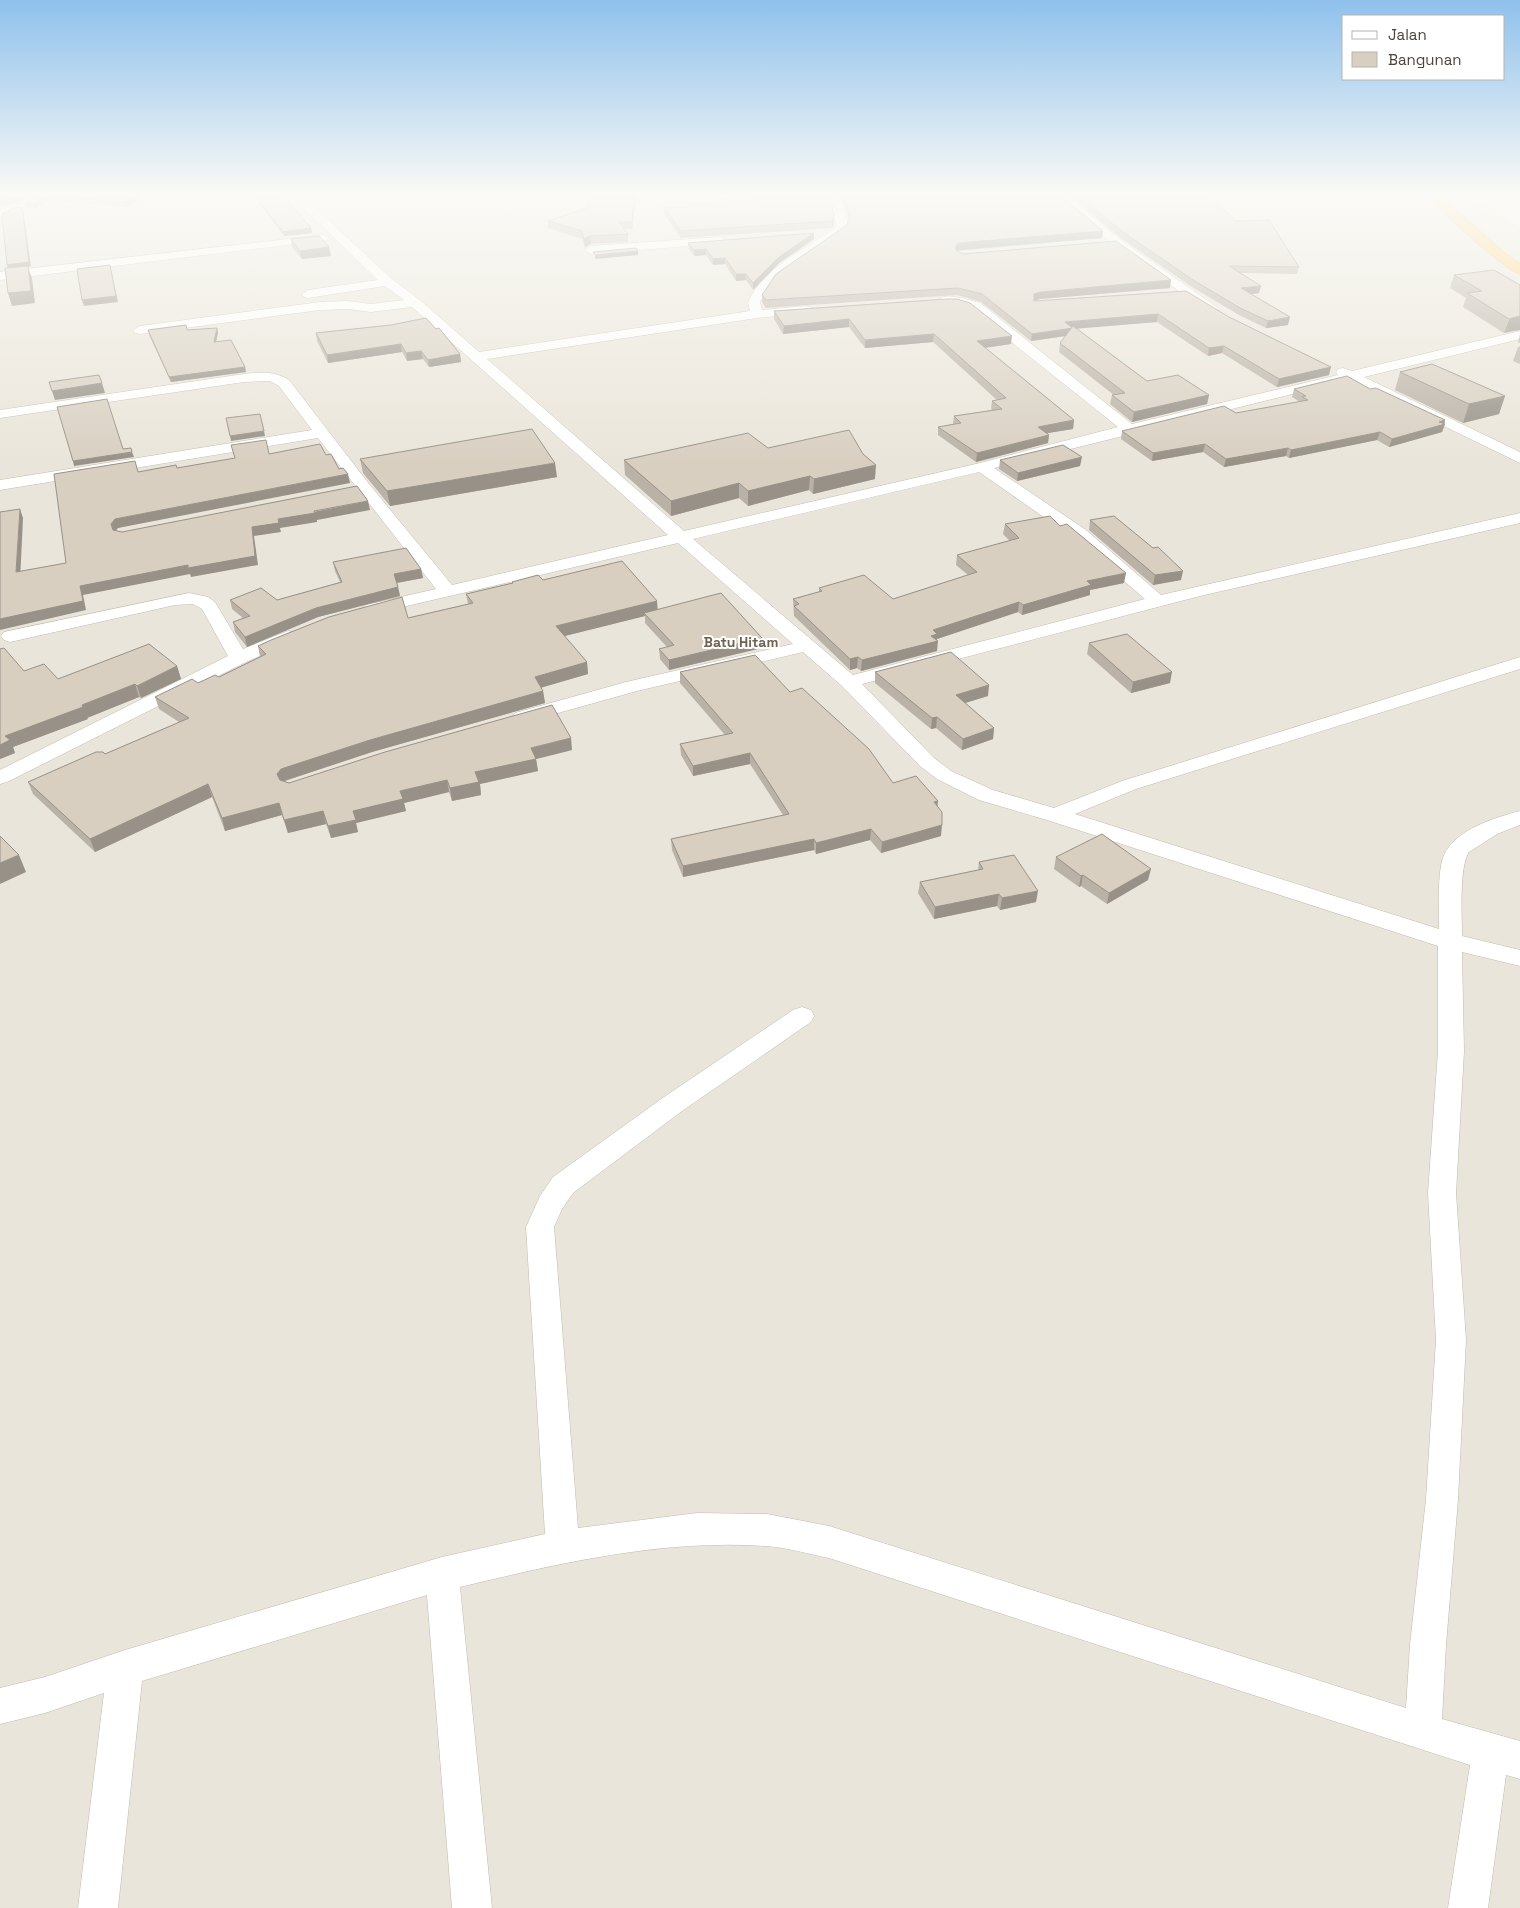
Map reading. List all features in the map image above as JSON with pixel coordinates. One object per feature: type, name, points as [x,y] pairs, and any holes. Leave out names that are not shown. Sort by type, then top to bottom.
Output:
[{"type":"street","points":[[294,296],[361,286]]},
{"type":"street","points":[[393,286],[416,303],[680,537],[849,682],[927,762],[944,775],[986,794],[1450,941],[1520,958]]},
{"type":"street","points":[[757,314],[754,302],[764,286]]},
{"type":"street","points":[[1179,286],[1226,316]]},
{"type":"street","points":[[1167,294],[1187,292]]},
{"type":"street","points":[[926,302],[957,301],[975,306],[1129,429]]},
{"type":"street","points":[[140,330],[320,306],[348,305],[371,308],[416,303]]},
{"type":"street","points":[[475,357],[757,314],[817,310]]},
{"type":"street","points":[[352,615],[982,467],[1349,375],[1520,335]]},
{"type":"street","points":[[1331,367],[1520,458]]},
{"type":"street","points":[[0,414],[244,378],[270,377],[284,382],[320,433],[448,592]]},
{"type":"street","points":[[0,485],[320,433]]},
{"type":"street","points":[[982,467],[1080,534],[1157,601]]},
{"type":"street","points":[[344,491],[363,487]]},
{"type":"street","points":[[849,682],[1157,601],[1520,518]]},
{"type":"street","points":[[10,636],[175,600],[196,599],[204,600],[209,606],[239,658]]},
{"type":"street","points":[[0,778],[239,658],[300,633]]},
{"type":"street","points":[[502,723],[633,686],[806,646]]},
{"type":"street","points":[[1055,815],[1129,784],[1520,663]]},
{"type":"street","points":[[1424,1732],[1428,1645],[1442,1499],[1451,1340],[1442,1193],[1451,1051],[1450,941],[1452,877],[1455,856],[1461,847],[1489,829],[1520,818]]},
{"type":"street","points":[[563,1546],[540,1227],[550,1204],[563,1185],[588,1166],[673,1104],[802,1016]]},
{"type":"street","points":[[0,1706],[45,1695],[125,1668],[442,1574],[563,1546],[697,1529],[767,1530],[829,1542],[1505,1757],[1468,1908]]},
{"type":"street","points":[[442,1574],[472,1908]]},
{"type":"street","points":[[98,1908],[125,1668]]},
{"type":"shaded area","points":[[0,286],[1520,286],[1520,1908],[0,1908]]},
{"type":"building","points":[[7,286],[30,286],[31,291],[8,293]]},
{"type":"building","points":[[80,286],[114,286],[116,296],[82,300]]},
{"type":"building","points":[[768,286],[1106,286],[1041,292],[1034,294],[1034,301],[1186,291],[1229,317],[1331,367],[1279,379],[1224,346],[1209,348],[1158,314],[1065,322],[1073,328],[1032,334],[982,294],[958,288],[766,300],[762,295]]},
{"type":"building","points":[[1203,286],[1261,286],[1241,288],[1290,317],[1268,321],[1240,308]]},
{"type":"building","points":[[1473,286],[1520,286],[1520,316],[1509,319],[1467,293],[1482,291]]},
{"type":"building","points":[[957,299],[970,303],[1012,336],[977,341],[1074,420],[1038,427],[1049,435],[977,453],[938,427],[961,423],[954,416],[1002,409],[992,401],[1006,398],[934,334],[865,340],[849,319],[784,326],[774,311]]},
{"type":"building","points":[[426,318],[436,329],[439,328],[460,354],[428,360],[421,351],[406,353],[401,344],[327,355],[316,333],[391,325]]},
{"type":"building","points":[[186,325],[187,330],[217,328],[214,342],[231,340],[245,367],[169,377],[148,330]]},
{"type":"building","points":[[1073,326],[1147,381],[1178,375],[1209,395],[1134,412],[1112,395],[1125,393],[1060,343]]},
{"type":"building","points":[[1432,364],[1505,396],[1469,404],[1400,372]]},
{"type":"building","points":[[99,375],[102,383],[52,391],[49,382]]},
{"type":"building","points":[[1347,376],[1370,389],[1376,388],[1445,420],[1439,422],[1445,424],[1392,439],[1380,432],[1291,450],[1288,448],[1226,459],[1205,444],[1153,453],[1122,431],[1224,406],[1236,413],[1308,400],[1302,397],[1306,396],[1294,389]]},
{"type":"building","points":[[107,399],[123,449],[131,448],[132,452],[73,461],[57,407]]},
{"type":"building","points":[[260,414],[264,431],[230,436],[226,418]]},
{"type":"building","points":[[532,429],[555,463],[387,491],[360,459]]},
{"type":"building","points":[[849,430],[863,454],[876,465],[814,479],[810,476],[748,491],[739,483],[671,501],[624,460],[748,433],[768,448]]},
{"type":"building","points":[[266,440],[269,454],[320,444],[326,455],[331,454],[339,469],[343,468],[348,474],[115,519],[111,524],[113,530],[122,532],[357,486],[368,501],[278,519],[279,523],[252,527],[255,556],[188,568],[188,565],[80,586],[83,601],[0,619],[0,512],[20,509],[16,572],[66,563],[54,474],[135,461],[138,472],[176,465],[177,468],[235,458],[231,445]]},
{"type":"building","points":[[1063,445],[1082,457],[1018,473],[1000,460]]},
{"type":"building","points":[[1050,516],[1060,526],[1067,524],[1126,573],[1087,581],[1091,585],[1023,605],[1019,602],[933,630],[937,634],[931,636],[938,641],[862,660],[858,657],[850,659],[794,606],[799,604],[793,599],[822,591],[819,588],[864,575],[893,599],[977,572],[957,555],[1019,538],[1005,524]]},
{"type":"building","points":[[1114,516],[1153,548],[1158,547],[1183,571],[1155,575],[1090,520]]},
{"type":"building","points":[[406,548],[421,569],[394,574],[398,587],[316,608],[245,637],[233,622],[250,616],[230,600],[261,588],[277,600],[342,582],[333,562]]},
{"type":"building","points":[[622,561],[657,601],[556,626],[587,662],[535,677],[543,691],[370,740],[281,769],[277,774],[280,780],[289,783],[385,752],[552,705],[571,738],[531,748],[536,759],[475,772],[479,782],[450,788],[447,780],[400,791],[403,799],[353,811],[356,820],[328,826],[323,811],[284,820],[279,803],[222,818],[208,784],[90,839],[28,782],[96,752],[103,752],[105,754],[189,718],[155,697],[192,679],[198,683],[215,675],[219,677],[266,654],[258,646],[329,617],[402,597],[408,618],[473,603],[466,594],[538,575],[543,580]]},
{"type":"building","points":[[721,593],[762,638],[669,660],[659,649],[674,645],[644,613]]},
{"type":"building","points":[[1127,634],[1172,672],[1133,682],[1089,643]]},
{"type":"building","points":[[149,644],[177,666],[137,686],[135,684],[82,705],[83,707],[5,736],[10,740],[0,745],[0,649],[4,648],[24,671],[44,664],[58,679]]},
{"type":"building","points":[[951,652],[989,685],[956,695],[994,728],[963,739],[937,717],[932,718],[875,672]]},
{"type":"building","points":[[755,655],[790,692],[802,688],[869,749],[893,783],[916,776],[938,801],[934,802],[942,812],[942,825],[882,842],[871,829],[816,843],[814,839],[683,866],[671,839],[789,814],[750,753],[693,766],[680,744],[733,733],[680,672]]},
{"type":"building","points":[[1102,834],[1151,869],[1109,893],[1083,875],[1081,876],[1056,857]]},
{"type":"building","points":[[0,836],[19,855],[0,863]]},
{"type":"building","points":[[1014,855],[1038,891],[1002,898],[999,894],[935,907],[920,882],[983,869],[979,862]]},
{"type":"district","name":"Batu Hitam","points":[[741,642]]}]
